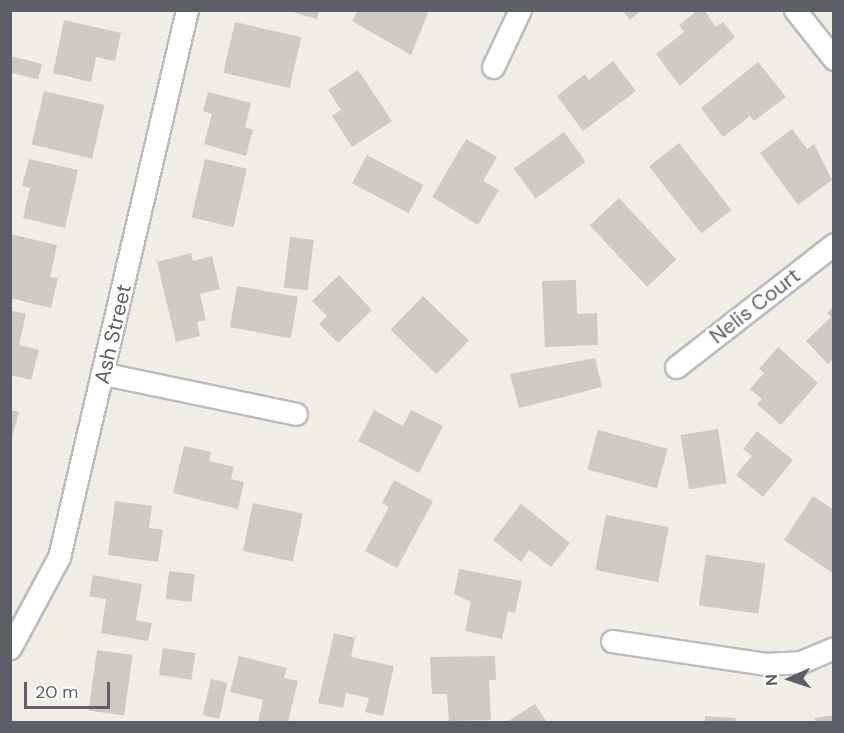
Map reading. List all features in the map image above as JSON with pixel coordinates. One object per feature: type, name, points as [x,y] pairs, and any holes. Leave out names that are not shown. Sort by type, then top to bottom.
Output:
[{"type":"street","name":"Ash Street","points":[[10,648],[59,556],[105,374],[187,10]]},
{"type":"street","points":[[493,67],[520,10]]},
{"type":"street","points":[[795,10],[834,59]]},
{"type":"street","name":"Nelis Court","points":[[676,367],[834,244]]},
{"type":"street","points":[[105,374],[296,414]]},
{"type":"street","points":[[612,641],[765,664],[801,662],[834,648]]},
{"type":"building","points":[[285,10],[319,10],[317,19]]},
{"type":"building","points":[[358,10],[429,10],[411,55],[352,21]]},
{"type":"building","points":[[622,10],[642,10],[630,20]]},
{"type":"building","points":[[698,10],[704,10],[716,27],[723,22],[735,37],[680,86],[656,54],[684,32],[679,25]]},
{"type":"building","points":[[64,20],[121,33],[115,61],[96,57],[91,82],[53,73]]},
{"type":"building","points":[[235,22],[301,37],[290,88],[223,73]]},
{"type":"building","points":[[10,56],[42,64],[38,80],[10,72]]},
{"type":"building","points":[[613,61],[636,91],[583,131],[557,96],[585,74],[589,80]]},
{"type":"building","points":[[758,62],[786,97],[754,121],[750,116],[723,137],[701,108]]},
{"type":"building","points":[[358,70],[392,121],[352,147],[332,116],[341,110],[328,90]]},
{"type":"building","points":[[44,91],[104,105],[92,159],[32,145]]},
{"type":"building","points":[[208,92],[251,103],[245,127],[253,130],[246,156],[204,144],[212,114],[203,111]]},
{"type":"building","points":[[792,129],[807,149],[814,144],[832,180],[798,205],[760,153]]},
{"type":"building","points":[[564,132],[586,162],[536,198],[514,168]]},
{"type":"building","points":[[466,139],[497,157],[483,181],[499,190],[478,225],[432,197]]},
{"type":"building","points":[[679,143],[731,210],[701,233],[649,166]]},
{"type":"building","points":[[367,155],[424,185],[408,213],[352,183]]},
{"type":"building","points":[[29,159],[78,170],[65,228],[23,218],[30,188],[22,186]]},
{"type":"building","points":[[205,159],[247,169],[233,227],[192,217]]},
{"type":"building","points":[[619,198],[676,259],[647,287],[590,225]]},
{"type":"building","points":[[10,234],[57,245],[50,277],[58,278],[51,308],[10,298]]},
{"type":"building","points":[[290,237],[314,240],[308,291],[284,288]]},
{"type":"building","points":[[191,253],[193,261],[212,256],[220,289],[200,294],[206,320],[197,322],[200,336],[176,342],[157,262]]},
{"type":"building","points":[[339,275],[372,310],[338,343],[319,324],[327,316],[312,301]]},
{"type":"building","points":[[576,280],[577,314],[597,313],[598,345],[545,347],[542,281]]},
{"type":"building","points":[[237,286],[298,297],[291,338],[230,327]]},
{"type":"building","points":[[423,296],[469,340],[436,374],[390,330]]},
{"type":"building","points":[[834,306],[834,358],[828,364],[806,341],[831,317],[827,313]]},
{"type":"building","points":[[10,310],[26,314],[19,345],[39,350],[31,380],[10,375]]},
{"type":"building","points":[[778,347],[818,383],[781,425],[757,404],[762,399],[750,389],[764,373],[759,369]]},
{"type":"building","points":[[595,358],[602,387],[519,408],[510,374]]},
{"type":"building","points":[[10,410],[19,412],[11,441],[10,441]]},
{"type":"building","points":[[374,410],[403,426],[411,410],[443,426],[419,473],[358,441]]},
{"type":"building","points":[[718,429],[727,483],[689,489],[680,435]]},
{"type":"building","points":[[598,430],[668,449],[657,488],[587,470]]},
{"type":"building","points":[[757,431],[793,460],[763,497],[736,475],[752,456],[743,449]]},
{"type":"building","points":[[184,446],[211,452],[209,461],[234,467],[231,479],[244,482],[238,509],[173,493]]},
{"type":"building","points":[[394,480],[433,501],[397,568],[365,551],[389,507],[382,503]]},
{"type":"building","points":[[813,496],[834,510],[834,574],[784,540]]},
{"type":"building","points":[[115,501],[152,506],[149,528],[163,530],[158,562],[108,555]]},
{"type":"building","points":[[253,503],[303,514],[293,562],[243,551]]},
{"type":"building","points":[[521,504],[570,543],[551,567],[529,550],[521,562],[493,540]]},
{"type":"building","points":[[606,515],[669,527],[658,582],[595,570]]},
{"type":"building","points":[[706,555],[765,563],[758,614],[699,606]]},
{"type":"building","points":[[459,569],[522,581],[515,613],[508,611],[502,639],[465,631],[471,602],[454,594]]},
{"type":"building","points":[[169,571],[195,574],[191,602],[166,599]]},
{"type":"building","points":[[93,575],[142,584],[136,620],[152,623],[148,641],[101,633],[106,599],[89,596]]},
{"type":"building","points":[[334,633],[355,638],[351,657],[394,666],[383,716],[365,712],[369,698],[346,693],[343,708],[318,703]]},
{"type":"building","points":[[163,648],[196,653],[191,680],[159,675]]},
{"type":"building","points":[[97,650],[133,655],[124,715],[89,710]]},
{"type":"building","points":[[239,656],[287,668],[284,678],[298,681],[288,722],[258,722],[263,700],[230,692]]},
{"type":"building","points":[[495,656],[496,680],[489,680],[491,720],[449,721],[447,694],[432,694],[430,657]]},
{"type":"building","points":[[211,679],[228,683],[219,719],[203,715]]},
{"type":"building","points":[[535,704],[547,722],[507,722]]},
{"type":"building","points":[[834,715],[834,722],[816,722],[814,718]]},
{"type":"building","points":[[705,716],[736,718],[735,722],[705,722]]}]
